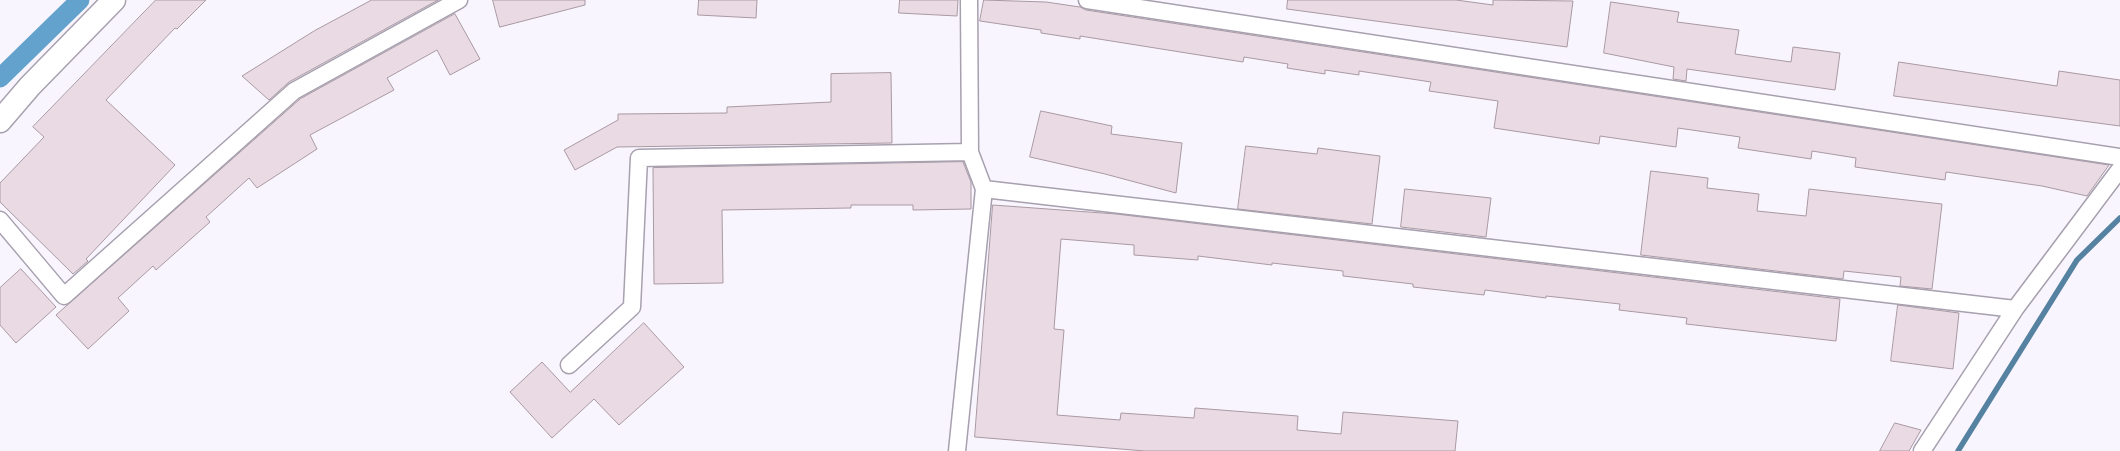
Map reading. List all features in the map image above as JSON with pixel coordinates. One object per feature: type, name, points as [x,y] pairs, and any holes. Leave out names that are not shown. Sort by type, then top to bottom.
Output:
[{"type":"main road","points":[[0,121],[30,86],[114,0]]},
{"type":"street","points":[[0,220],[64,296],[294,91],[459,0]]},
{"type":"street","points":[[957,451],[984,189],[970,152],[969,0]]},
{"type":"street","points":[[1087,0],[2120,157]]},
{"type":"street","points":[[569,365],[632,307],[639,158],[970,152]]},
{"type":"street","points":[[1922,451],[2015,309],[2120,169]]},
{"type":"street","points":[[984,189],[2015,309]]},
{"type":"building","points":[[156,0],[206,0],[177,29],[175,28],[106,100],[175,165],[86,259],[88,261],[73,274],[0,202],[0,183],[44,137],[33,127]]},
{"type":"building","points":[[372,0],[438,0],[289,82],[269,100],[242,76],[314,31]]},
{"type":"building","points":[[493,0],[585,0],[585,5],[500,27]]},
{"type":"building","points":[[699,0],[757,0],[756,18],[698,15]]},
{"type":"building","points":[[900,0],[958,0],[957,16],[899,13]]},
{"type":"building","points":[[984,0],[1046,2],[1080,7],[1086,10],[2109,165],[2087,196],[2042,186],[1946,172],[1945,180],[1855,167],[1856,158],[1812,151],[1811,159],[1738,148],[1740,137],[1678,128],[1676,147],[1600,136],[1599,144],[1494,128],[1498,101],[1429,91],[1431,82],[1359,71],[1359,75],[1325,70],[1325,74],[1287,68],[1288,64],[1244,57],[1243,62],[1080,36],[1080,39],[1041,33],[1041,30],[980,21]]},
{"type":"building","points":[[1288,0],[1456,0],[1493,5],[1493,0],[1573,1],[1567,47],[1287,9]]},
{"type":"building","points":[[1611,2],[1679,12],[1677,22],[1739,30],[1735,54],[1791,62],[1793,47],[1840,53],[1835,90],[1687,69],[1686,81],[1673,79],[1674,67],[1604,53]]},
{"type":"building","points":[[455,14],[480,59],[450,75],[437,50],[387,78],[394,90],[310,135],[317,149],[257,188],[249,178],[206,217],[210,222],[156,270],[153,266],[118,298],[129,311],[88,349],[56,315],[300,99]]},
{"type":"building","points":[[1899,62],[2057,86],[2059,71],[2120,80],[2120,126],[1894,96]]},
{"type":"building","points":[[891,73],[892,143],[617,147],[575,170],[564,150],[618,120],[618,114],[727,113],[727,107],[831,102],[831,74]]},
{"type":"building","points":[[1041,111],[1112,126],[1111,134],[1182,143],[1176,193],[1030,157]]},
{"type":"building","points":[[1246,146],[1317,154],[1318,148],[1380,156],[1372,224],[1238,209]]},
{"type":"building","points":[[963,162],[971,182],[971,209],[913,210],[913,205],[851,205],[851,208],[722,210],[723,283],[654,284],[653,168]]},
{"type":"building","points":[[1651,171],[1708,178],[1707,188],[1759,194],[1757,211],[1806,216],[1809,189],[1942,204],[1932,289],[1900,286],[1901,277],[1844,271],[1843,279],[1641,255]]},
{"type":"building","points":[[1405,189],[1491,198],[1486,237],[1401,227]]},
{"type":"building","points":[[993,205],[1116,214],[1840,299],[1836,341],[1686,324],[1687,318],[1619,310],[1620,304],[1546,296],[1546,298],[1485,290],[1484,295],[1413,287],[1413,284],[1343,276],[1343,271],[1272,263],[1272,265],[1198,256],[1198,260],[1134,255],[1134,245],[1061,239],[1054,329],[1064,330],[1057,415],[1120,420],[1121,413],[1194,418],[1195,408],[1298,416],[1297,430],[1341,434],[1343,412],[1458,421],[1455,451],[1145,451],[975,437]]},
{"type":"building","points":[[21,269],[56,307],[16,343],[0,325],[0,288]]},
{"type":"building","points":[[1898,305],[1959,313],[1953,369],[1891,361]]},
{"type":"building","points":[[644,323],[684,367],[619,425],[594,399],[552,438],[510,392],[542,362],[570,392]]},
{"type":"building","points":[[1895,423],[1921,430],[1909,451],[1880,451]]},
{"type":"waterway","points":[[0,78],[80,0]]},
{"type":"waterway","points":[[1958,451],[2077,260],[2120,218]]}]
